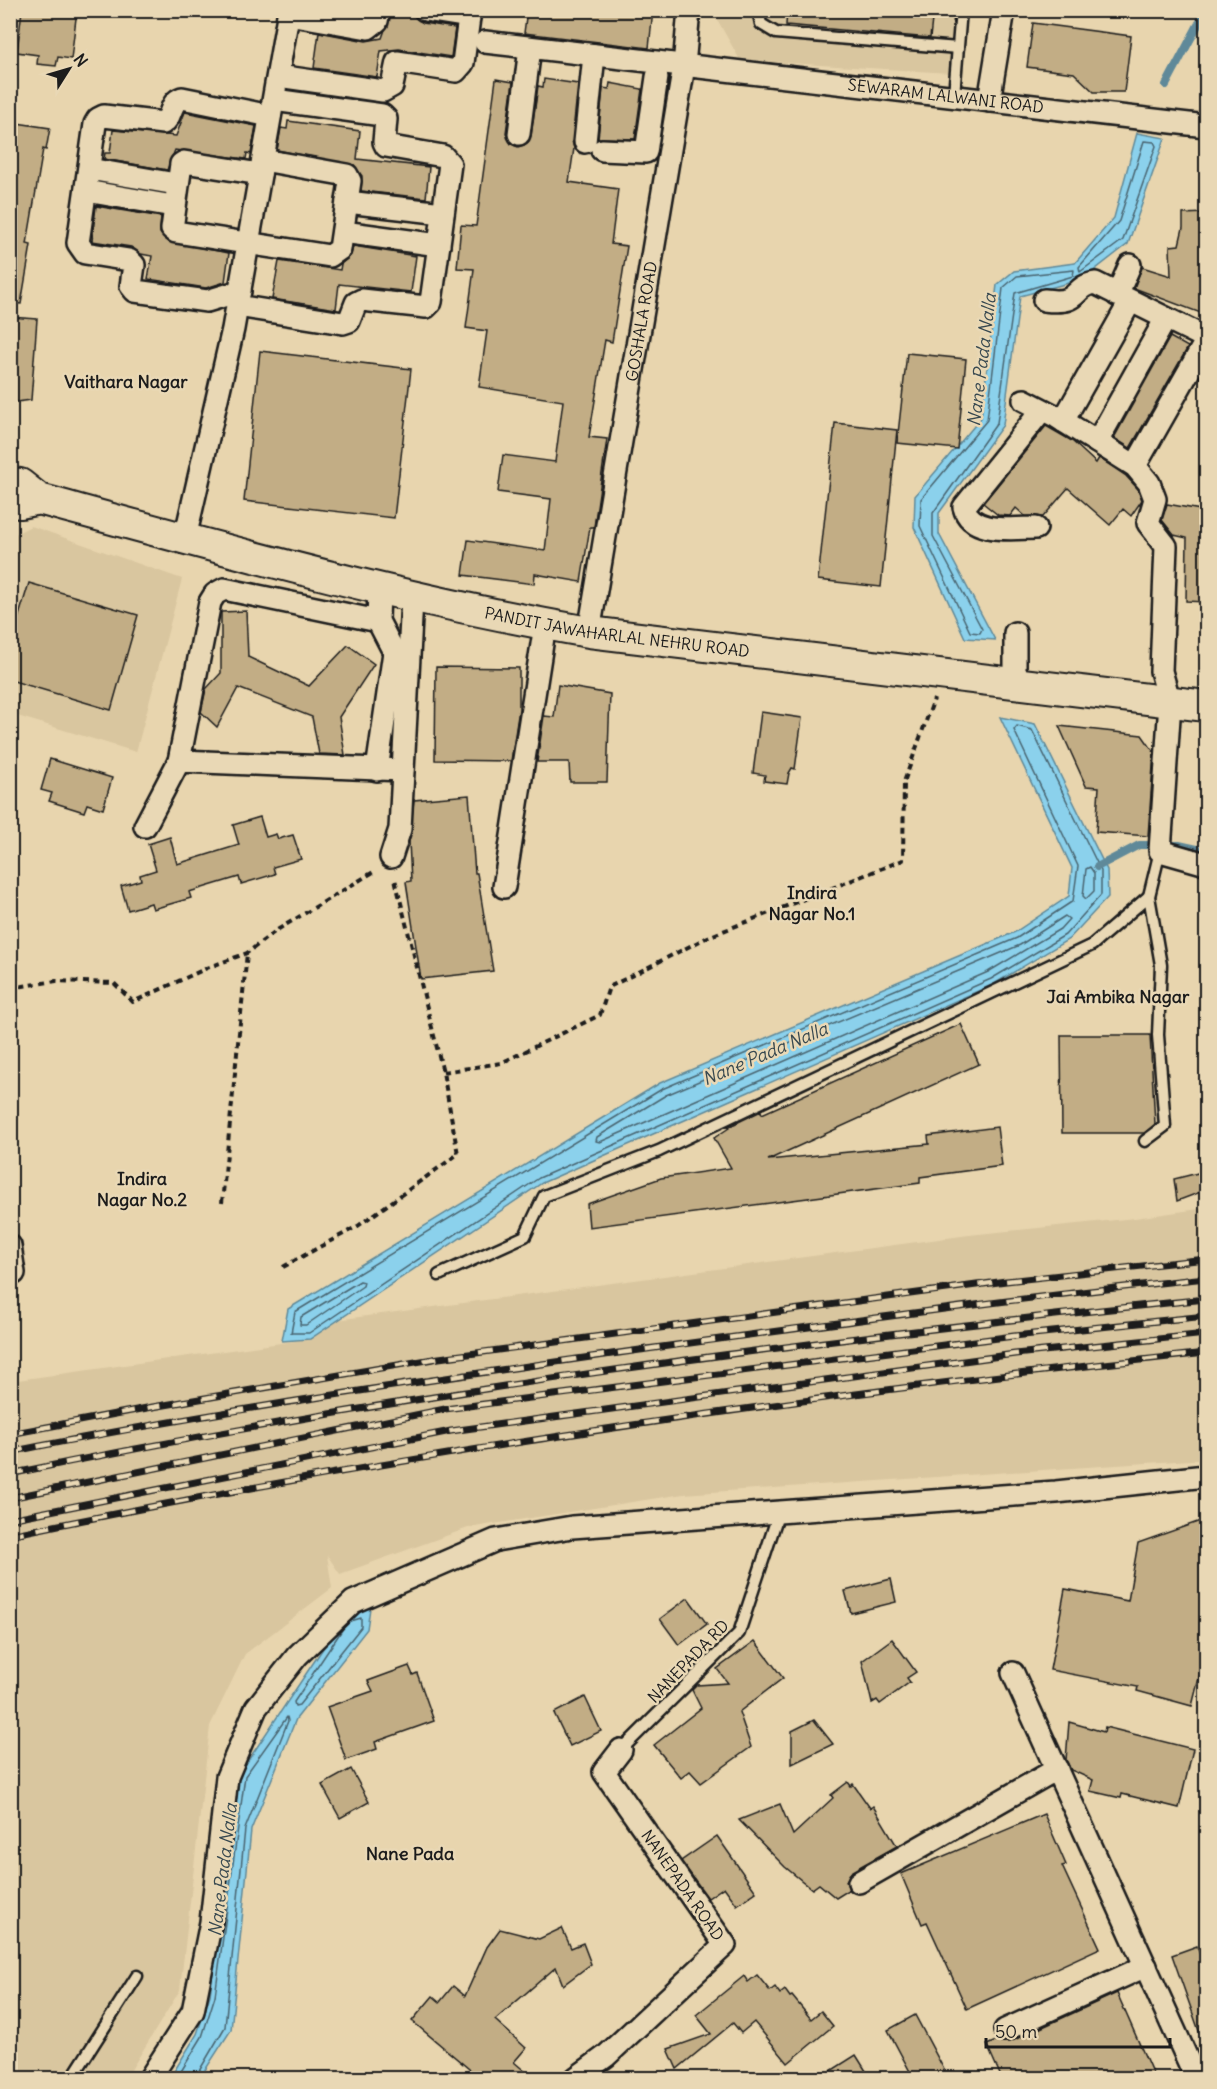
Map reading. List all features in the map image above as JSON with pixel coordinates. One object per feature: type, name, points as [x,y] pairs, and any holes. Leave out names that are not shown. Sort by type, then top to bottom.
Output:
[{"type":"street","points":[[184,538],[239,298],[289,12],[368,28],[377,21],[379,10]]},
{"type":"street","points":[[278,76],[383,91],[392,86],[397,62],[456,71],[463,63],[470,14],[425,10]]},
{"type":"street","name":"GOSHALA ROAD","points":[[590,633],[683,73],[689,10]]},
{"type":"street","points":[[989,101],[1004,10]]},
{"type":"street","points":[[485,42],[530,48],[657,77],[683,73]]},
{"type":"street","points":[[519,134],[530,48]]},
{"type":"street","points":[[598,63],[683,73]]},
{"type":"street","points":[[598,63],[594,146],[646,152],[657,77]]},
{"type":"street","name":"SEWARAM LALWANI ROAD","points":[[683,73],[954,95],[1206,126]]},
{"type":"street","points":[[182,98],[272,108],[382,115],[386,119],[384,142],[386,146],[443,156],[450,164],[431,302],[426,307],[362,300],[356,303],[349,321],[343,323],[239,298],[207,301],[135,291],[131,286],[134,265],[129,260],[85,253],[79,249],[95,124],[98,119],[104,117],[163,123],[167,121],[172,105],[182,98]]},
{"type":"street","points":[[184,162],[262,167],[342,172],[350,181],[340,249],[330,256],[176,232],[171,225],[178,168],[184,162]]},
{"type":"street","points":[[89,169],[177,184]]},
{"type":"street","points":[[87,191],[173,206]]},
{"type":"street","points":[[347,202],[443,213]]},
{"type":"street","points":[[343,232],[439,245]]},
{"type":"street","points":[[1063,421],[1123,298],[1130,265]]},
{"type":"street","points":[[1044,300],[1062,302],[1071,300],[1089,284],[1095,283],[1206,340],[1135,465]]},
{"type":"street","points":[[1097,442],[1165,320]]},
{"type":"street","points":[[1036,528],[985,527],[966,514],[964,507],[1033,405],[1135,465],[1149,483],[1155,499],[1148,524],[1166,546],[1161,670],[1170,703],[1160,850],[1206,864]]},
{"type":"street","name":"PANDIT JAWAHARLAL NEHRU ROAD","points":[[10,483],[20,484],[25,500],[184,538],[412,598],[545,625],[590,633],[1206,706]]},
{"type":"street","points":[[273,600],[278,563]]},
{"type":"street","points":[[145,826],[179,761],[210,602],[215,594],[224,590],[378,621]]},
{"type":"street","points":[[377,770],[394,652],[378,621],[379,590]]},
{"type":"street","points":[[390,857],[400,829],[412,598]]},
{"type":"street","points":[[504,887],[545,625]]},
{"type":"street","points":[[1015,633],[1015,684]]},
{"type":"street","points":[[179,761],[403,770]]},
{"type":"street","points":[[10,1246],[14,1273]]},
{"type":"street","points":[[150,2079],[192,2011],[211,1922],[227,1777],[256,1708],[297,1656],[353,1602],[496,1540],[572,1527],[1056,1492],[1206,1476]]},
{"type":"street","points":[[1013,1673],[1196,2079]]},
{"type":"street","name":"NANEPADA ROAD","points":[[576,2079],[606,2056],[725,1945],[604,1772],[621,1750]]},
{"type":"street","points":[[859,1882],[1057,1769]]},
{"type":"street","points":[[1005,2030],[1146,1966]]},
{"type":"lane","points":[[758,10],[761,24],[776,33],[958,48]]},
{"type":"lane","points":[[954,95],[961,10]]},
{"type":"lane","points":[[1145,1141],[1165,1126],[1158,1035],[1161,965],[1149,896],[1160,850]]},
{"type":"lane","points":[[439,1275],[525,1236],[544,1196],[659,1151],[1092,945],[1149,896]]},
{"type":"lane","name":"NANEPADA RD","points":[[621,1750],[739,1634],[779,1512]]},
{"type":"lane","points":[[72,2079],[137,1976]]},
{"type":"path","points":[[443,1072],[501,1064],[600,1015],[609,987],[708,937],[903,860],[904,782],[942,675]]},
{"type":"path","points":[[10,988],[56,981],[114,983],[133,1002],[207,968],[247,953],[277,930],[369,876],[390,857],[443,1072],[458,1154],[358,1226],[283,1267]]},
{"type":"path","points":[[222,1203],[247,953]]},
{"type":"shaded area","points":[[718,10],[955,11],[950,73],[740,60],[718,21]]},
{"type":"shaded area","points":[[31,526],[182,579],[136,752],[11,714],[11,536]]},
{"type":"shaded area","points":[[1206,1208],[1206,1459],[683,1494],[468,1528],[340,1574],[327,1555],[332,1588],[245,1654],[210,1726],[180,1990],[126,2078],[11,2078],[11,1381],[310,1339],[337,1320],[969,1235],[1135,1218]]},
{"type":"water","points":[[1137,133],[1165,138],[1128,244],[1083,279],[1020,296],[1003,425],[939,513],[939,534],[995,640],[965,638],[914,527],[915,496],[981,418],[997,285],[1014,271],[1075,263],[1114,218]]},
{"type":"water","points":[[1000,717],[1035,724],[1107,870],[1108,897],[1069,939],[994,984],[542,1183],[310,1339],[282,1341],[288,1309],[660,1083],[1015,932],[1069,896],[1072,868]]},
{"type":"water","points":[[370,1608],[367,1629],[296,1719],[251,1830],[231,2030],[200,2078],[170,2078],[197,2034],[210,1995],[239,1774],[344,1617]]},
{"type":"building","points":[[22,10],[77,10],[71,59],[58,57],[56,66],[37,64],[38,55],[17,52]]},
{"type":"building","points":[[527,10],[653,10],[649,48],[524,33]]},
{"type":"building","points":[[787,10],[933,10],[930,38],[786,25]]},
{"type":"building","points":[[391,13],[414,16],[423,23],[455,28],[451,57],[399,49],[381,51],[377,77],[314,68],[319,32],[366,41],[382,38]]},
{"type":"building","points":[[1033,23],[1131,36],[1124,92],[1094,92],[1074,73],[1027,67]]},
{"type":"building","points":[[496,79],[513,82],[506,133],[511,144],[518,147],[524,145],[531,136],[538,86],[543,87],[544,79],[578,84],[572,141],[574,148],[569,182],[618,189],[611,244],[627,246],[612,342],[605,340],[589,437],[607,439],[594,527],[590,527],[581,582],[535,574],[534,584],[463,575],[468,540],[545,551],[551,499],[498,492],[503,455],[555,462],[563,401],[479,387],[487,331],[466,328],[474,269],[457,268],[461,225],[476,226]]},
{"type":"building","points":[[610,83],[642,89],[635,139],[598,138],[603,88],[609,89]]},
{"type":"building","points":[[185,112],[256,126],[251,154],[247,153],[246,159],[175,150],[167,170],[104,159],[105,153],[110,153],[113,130],[176,136]]},
{"type":"building","points":[[288,121],[360,131],[357,159],[429,167],[426,198],[361,191],[362,176],[354,165],[277,150],[281,128],[287,129]]},
{"type":"building","points":[[10,122],[50,128],[46,150],[43,149],[27,244],[31,245],[21,304],[10,303]]},
{"type":"building","points":[[96,206],[161,217],[160,233],[169,242],[229,253],[225,282],[206,288],[148,279],[152,256],[141,254],[131,247],[92,241]]},
{"type":"building","points":[[1206,213],[1206,315],[1134,288],[1142,267],[1171,276],[1170,246],[1179,245],[1183,214]]},
{"type":"building","points":[[353,246],[416,256],[411,292],[339,284],[336,309],[272,299],[279,261],[340,270],[341,264],[351,255]]},
{"type":"building","points":[[10,317],[37,319],[31,400],[10,403]]},
{"type":"building","points":[[1170,337],[1188,347],[1130,448],[1114,438]]},
{"type":"building","points":[[260,351],[411,369],[394,518],[244,501]]},
{"type":"building","points":[[907,353],[966,359],[957,449],[897,443]]},
{"type":"building","points":[[835,423],[897,430],[881,587],[818,580]]},
{"type":"building","points":[[1046,426],[1072,441],[1096,463],[1099,458],[1126,476],[1138,489],[1142,500],[1131,516],[1123,509],[1110,525],[1068,488],[1043,517],[1025,516],[1016,508],[1010,516],[998,515],[983,503]]},
{"type":"building","points":[[1167,504],[1206,511],[1206,602],[1186,601],[1187,538],[1174,535],[1162,520]]},
{"type":"building","points":[[29,583],[138,615],[111,710],[10,680],[10,645]]},
{"type":"building","points":[[246,611],[248,657],[309,686],[348,645],[374,664],[339,717],[345,755],[319,754],[312,717],[238,688],[217,727],[201,712],[206,689],[221,673],[221,612]]},
{"type":"building","points":[[436,667],[519,668],[519,709],[511,761],[435,760]]},
{"type":"building","points":[[558,685],[610,694],[607,782],[570,782],[569,762],[537,762],[544,716],[554,717]]},
{"type":"building","points":[[761,712],[802,718],[795,769],[792,768],[789,773],[787,784],[764,781],[765,775],[753,773]]},
{"type":"building","points":[[1059,726],[1142,735],[1154,752],[1148,836],[1096,832],[1099,787],[1086,786]]},
{"type":"building","points":[[50,759],[112,778],[103,809],[87,804],[84,812],[49,801],[52,793],[41,790]]},
{"type":"building","points":[[469,795],[475,873],[477,873],[493,971],[421,979],[406,882],[411,881],[409,841],[414,800]]},
{"type":"building","points":[[260,817],[266,837],[276,834],[278,839],[293,835],[301,859],[273,867],[275,874],[241,884],[239,877],[189,892],[191,898],[153,909],[151,903],[128,910],[121,886],[141,880],[140,875],[156,870],[148,844],[170,837],[177,864],[239,845],[233,825]]},
{"type":"building","points":[[961,1024],[979,1064],[768,1160],[929,1144],[928,1136],[997,1127],[1002,1166],[920,1177],[920,1183],[589,1227],[587,1204],[661,1178],[731,1168],[714,1138],[728,1127],[761,1111],[762,1114]]},
{"type":"building","points":[[1061,1035],[1150,1035],[1155,1124],[1144,1133],[1062,1133]]},
{"type":"building","points":[[1202,1172],[1206,1190],[1177,1201],[1174,1179]]},
{"type":"building","points":[[1206,1519],[1206,1650],[1192,1706],[1137,1691],[1138,1687],[1050,1670],[1065,1589],[1128,1601],[1138,1543]]},
{"type":"building","points":[[891,1579],[896,1602],[851,1613],[845,1591]]},
{"type":"building","points":[[688,1598],[707,1624],[679,1645],[660,1619]]},
{"type":"building","points":[[892,1639],[916,1672],[907,1678],[910,1682],[880,1704],[877,1700],[872,1703],[862,1661]]},
{"type":"building","points":[[755,1641],[783,1678],[739,1712],[751,1747],[701,1783],[690,1771],[681,1778],[654,1745],[701,1708],[692,1690],[697,1685],[728,1683],[717,1669]]},
{"type":"building","points":[[409,1666],[413,1675],[417,1673],[434,1721],[375,1742],[377,1749],[346,1760],[327,1707],[373,1691],[368,1681]]},
{"type":"building","points":[[585,1697],[601,1731],[570,1746],[554,1713]]},
{"type":"building","points":[[814,1720],[833,1744],[792,1764],[792,1731]]},
{"type":"building","points":[[1069,1722],[1104,1732],[1105,1727],[1193,1749],[1179,1808],[1122,1794],[1121,1798],[1090,1791],[1093,1780],[1071,1770],[1066,1760]]},
{"type":"building","points":[[351,1769],[369,1802],[340,1818],[322,1785]]},
{"type":"building","points":[[848,1782],[851,1786],[853,1784],[870,1808],[873,1806],[897,1846],[852,1871],[846,1881],[849,1890],[836,1898],[819,1884],[812,1889],[785,1867],[739,1820],[780,1804],[793,1835],[833,1798],[831,1795]]},
{"type":"building","points":[[1044,1814],[1066,1865],[1062,1866],[1100,1948],[967,2009],[927,1922],[922,1924],[901,1874]]},
{"type":"building","points":[[717,1836],[756,1892],[737,1905],[724,1887],[708,1898],[681,1861]]},
{"type":"building","points":[[562,1928],[571,1948],[583,1943],[591,1964],[563,1985],[556,1967],[495,2020],[526,2048],[514,2062],[534,2079],[481,2079],[412,2021],[433,1996],[440,2002],[453,1986],[465,1996],[487,1947],[500,1929],[539,1939]]},
{"type":"building","points":[[1197,1946],[1206,1972],[1206,2044],[1204,2045],[1172,1955]]},
{"type":"building","points":[[757,1975],[770,1991],[775,1987],[780,1994],[785,1990],[811,2019],[821,2011],[833,2026],[788,2063],[754,2022],[741,2033],[733,2023],[677,2069],[668,2049],[711,2034],[696,2015],[744,1976],[748,1982]]},
{"type":"building","points":[[1117,1993],[1155,2079],[1002,2079],[987,2045],[998,2040],[1010,2042]]},
{"type":"building","points":[[915,2015],[949,2079],[914,2079],[888,2030]]},
{"type":"building","points":[[856,2055],[871,2079],[818,2079]]},
{"type":"waterway","name":"Nane Pada Nalla","points":[[1166,85],[1206,10]]},
{"type":"waterway","points":[[1097,867],[1139,845],[1179,845],[1206,851]]},
{"type":"railway","points":[[10,1434],[439,1358],[1006,1281],[1206,1259]]},
{"type":"railway","points":[[10,1452],[324,1396],[640,1350],[1064,1294],[1206,1278]]},
{"type":"railway","points":[[10,1474],[307,1418],[606,1371],[906,1332],[1206,1299]]},
{"type":"railway","points":[[10,1498],[445,1409],[1014,1336],[1206,1316]]},
{"type":"railway","points":[[10,1519],[451,1431],[1015,1354],[1206,1334]]},
{"type":"railway","points":[[10,1535],[307,1478],[606,1429],[756,1407],[1206,1353]]},
{"type":"district","name":"Vaithara Nagar","points":[[126,382]]},
{"type":"district","name":"Indira Nagar No.1","points":[[812,903]]},
{"type":"district","name":"Jai Ambika Nagar","points":[[1118,997]]},
{"type":"district","name":"Indira Nagar No.2","points":[[142,1189]]},
{"type":"district","name":"Nane Pada","points":[[410,1854]]}]
